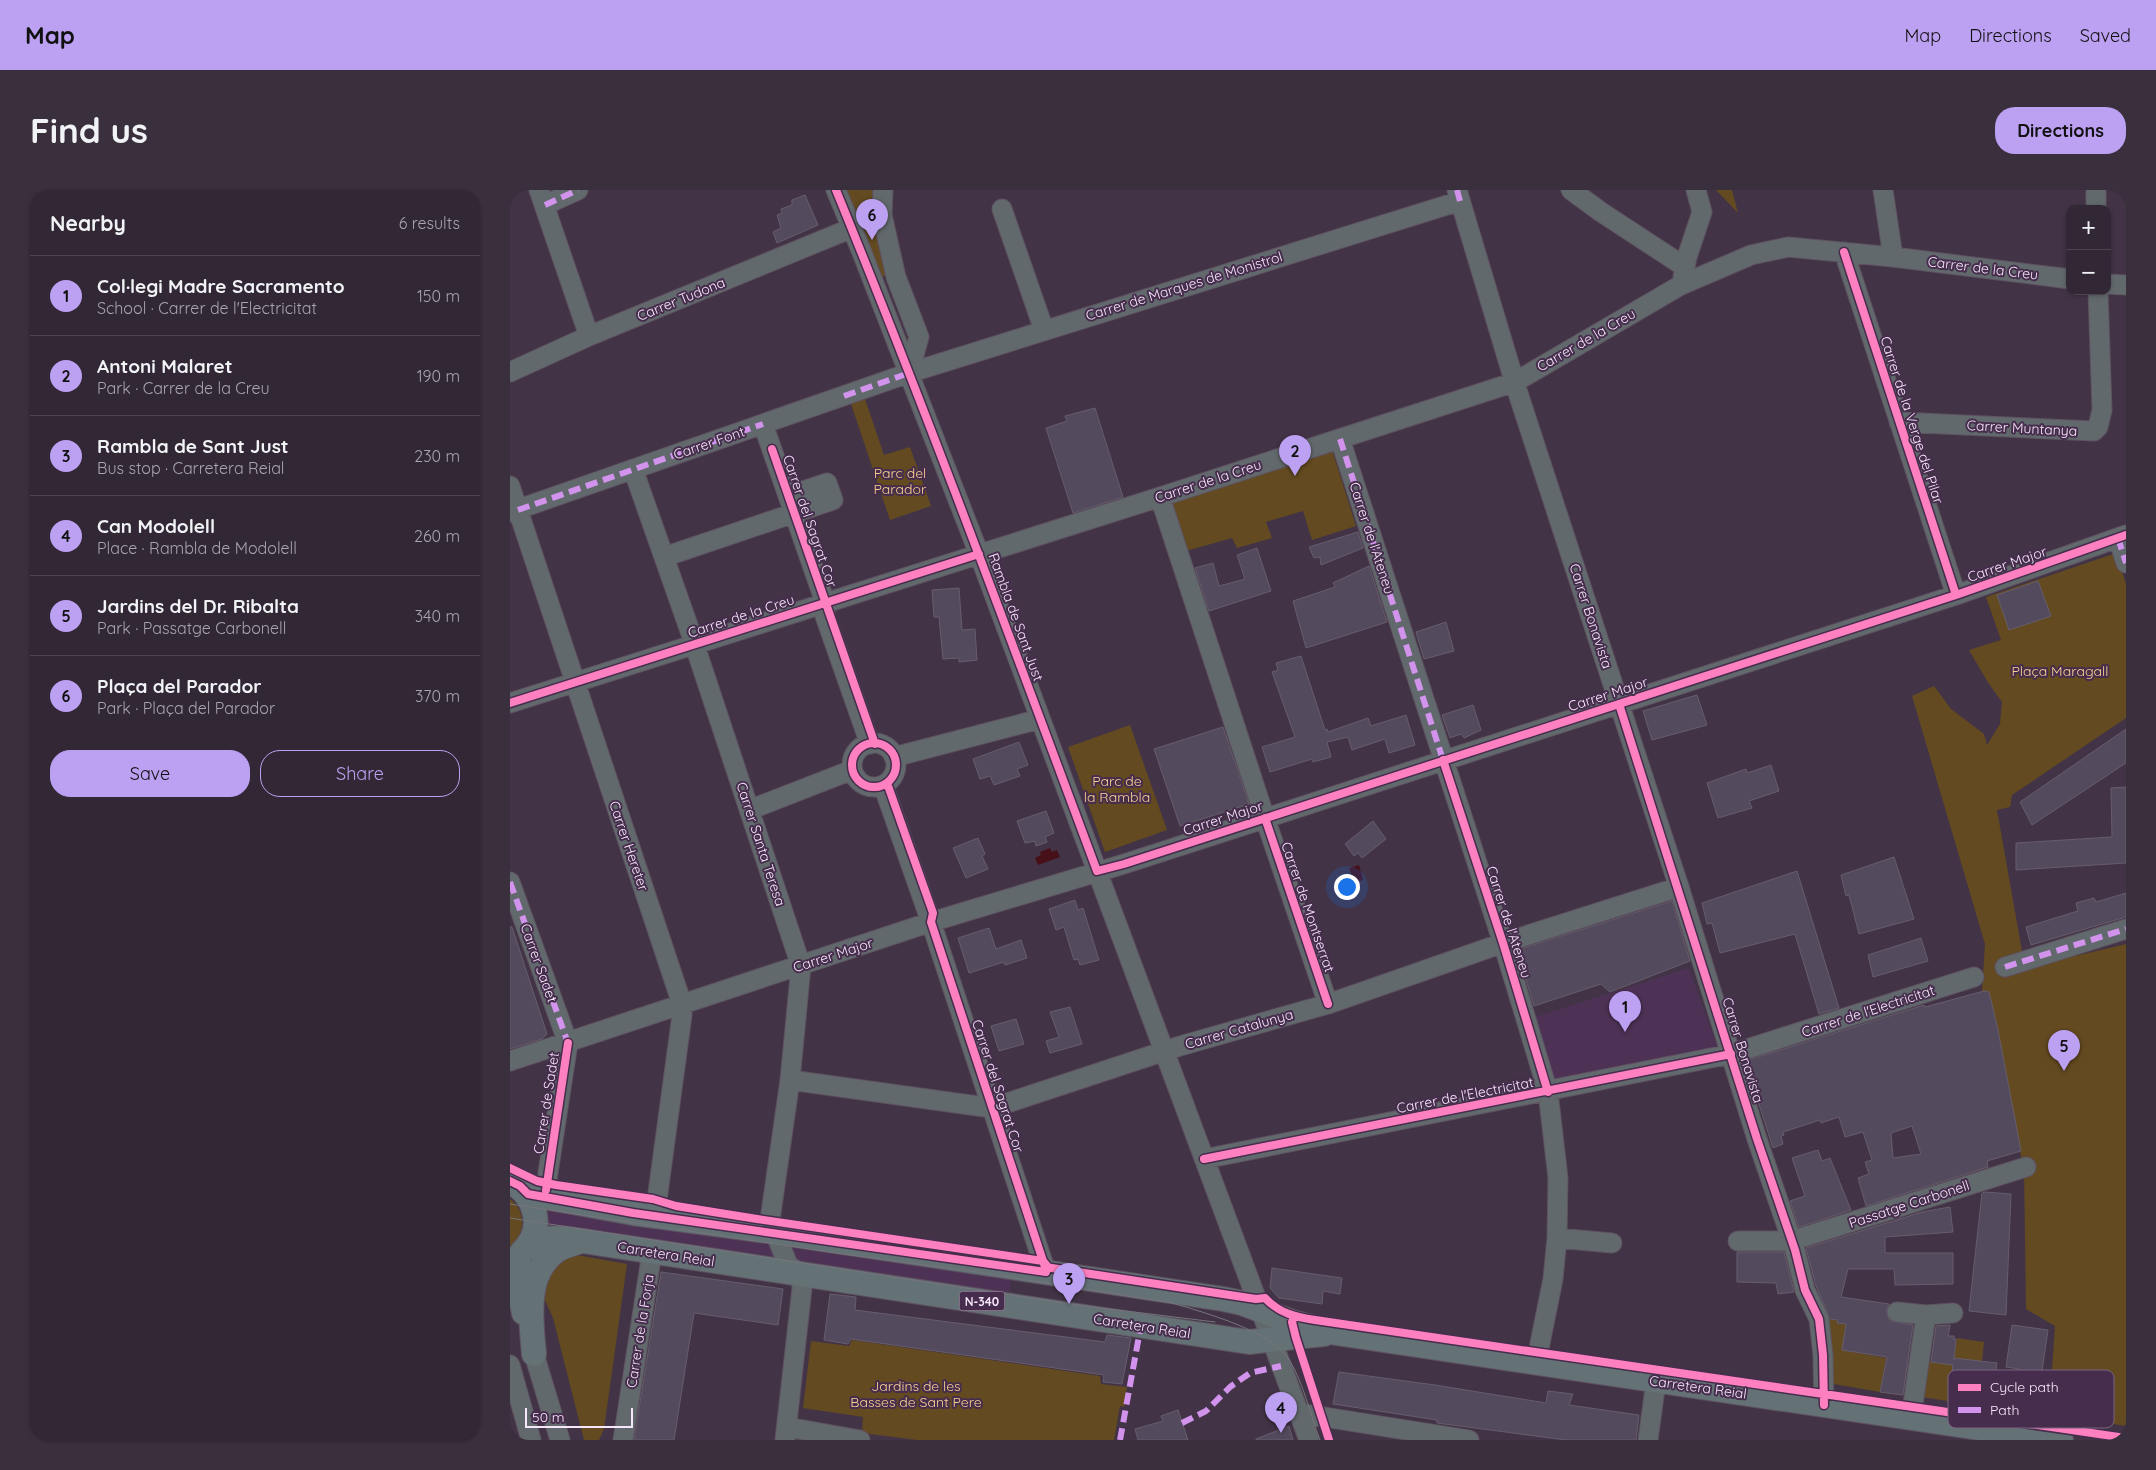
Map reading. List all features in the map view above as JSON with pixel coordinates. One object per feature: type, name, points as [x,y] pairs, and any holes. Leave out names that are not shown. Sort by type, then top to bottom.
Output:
[{"type":"main road","name":"Carretera Reial","points":[[528,1191],[655,1216],[1223,1299],[1260,1309],[1292,1322],[1336,1333],[1948,1424]]},
{"type":"main road","points":[[528,1191],[534,1207],[536,1222],[520,1252],[516,1274],[519,1296],[534,1354]]},
{"type":"main road","name":"Carretera Reial","points":[[520,1252],[543,1238],[557,1237],[1248,1342],[1336,1333]]},
{"type":"main road","points":[[534,1354],[531,1316],[535,1281],[548,1258],[557,1249],[583,1240]]},
{"type":"main road","name":"Carretera Reial","points":[[1970,1428],[2028,1438],[2061,1440]]},
{"type":"street","points":[[578,190],[542,198],[589,336]]},
{"type":"street","points":[[883,190],[882,215],[896,277],[919,337],[909,373]]},
{"type":"street","points":[[1571,190],[1683,276],[1702,212],[1696,190]]},
{"type":"street","points":[[1882,190],[1892,257]]},
{"type":"street","points":[[2096,190],[2096,205]]},
{"type":"street","name":"Carrer de Marques de Monistrol","points":[[909,373],[1458,195]]},
{"type":"street","name":"Carrer Bonavista","points":[[1458,195],[1515,382],[1679,887],[1806,1290],[1819,1319],[1823,1355],[1824,1405]]},
{"type":"street","name":"Rambla de Sant Just","points":[[839,197],[979,554],[1270,1340],[1309,1440]]},
{"type":"street","points":[[1002,209],[1044,330]]},
{"type":"street","name":"Carrer Tudona","points":[[510,372],[589,336],[852,228]]},
{"type":"street","name":"Carrer de la Creu","points":[[510,703],[1160,497],[1515,382],[1683,276],[1751,255],[1788,247],[1892,257],[2066,279]]},
{"type":"street","name":"Carrer de la Verge del Pilar","points":[[1844,252],[1956,595]]},
{"type":"street","points":[[878,294],[896,277]]},
{"type":"street","points":[[2111,284],[2126,285]]},
{"type":"street","name":"Carrer Muntanya","points":[[1899,422],[2094,431],[2098,427],[2102,410],[2098,295]]},
{"type":"street","name":"Carrer Font","points":[[514,511],[909,373]]},
{"type":"street","name":"Carrer del Sagrat Cor","points":[[763,424],[825,602],[824,616],[870,744]]},
{"type":"street","name":"Carrer de l'Ateneu","points":[[1340,439],[1503,943],[1548,1092],[1557,1170],[1557,1238],[1553,1279],[1536,1363]]},
{"type":"street","name":"Carrer Santa Teresa","points":[[633,469],[694,644],[801,966],[790,1080],[771,1210],[770,1220],[774,1232]]},
{"type":"street","name":"Carrer Hereter","points":[[510,486],[514,511],[682,1004],[655,1216]]},
{"type":"street","name":"Carrer de Montserrat","points":[[1160,497],[1264,818],[1328,1004]]},
{"type":"street","points":[[664,558],[791,504]]},
{"type":"street","points":[[2122,537],[2126,563]]},
{"type":"street","name":"Carrer Major","points":[[510,1062],[931,922],[1124,864],[1956,595],[2122,537]]},
{"type":"street","points":[[894,757],[1040,719]]},
{"type":"street","points":[[870,744],[884,746],[894,757],[894,774],[890,781],[883,785],[873,787],[864,785],[856,778],[852,770],[852,761],[856,753],[862,747],[870,744]]},
{"type":"street","points":[[749,810],[852,770]]},
{"type":"street","name":"Carrer del Sagrat Cor","points":[[883,785],[931,922],[1046,1272]]},
{"type":"street","name":"Carrer Sadet","points":[[510,882],[568,1043]]},
{"type":"street","name":"Carrer Catalunya","points":[[790,1080],[992,1108],[1164,1052],[1328,1004],[1503,943],[1679,887]]},
{"type":"street","points":[[2005,967],[2126,929]]},
{"type":"street","name":"Carrer de l'Electricitat","points":[[1204,1159],[1548,1092],[1731,1054],[1974,977]]},
{"type":"street","name":"Carrer de Sadet","points":[[528,1191],[546,1186],[568,1043]]},
{"type":"street","name":"Passatge Carbonell","points":[[1738,1242],[1791,1241],[2026,1167]]},
{"type":"street","points":[[774,1232],[788,1265],[801,1274],[802,1288],[786,1434],[860,1440]]},
{"type":"street","points":[[1557,1238],[1612,1243]]},
{"type":"street","name":"Carrer de la Forja","points":[[623,1440],[652,1252]]},
{"type":"street","points":[[1897,1312],[1926,1315],[1953,1313]]},
{"type":"street","points":[[1911,1418],[1926,1315]]},
{"type":"street","points":[[534,1354],[560,1440]]},
{"type":"street","points":[[510,1365],[531,1440]]},
{"type":"street","points":[[1648,1440],[1656,1380]]},
{"type":"street","points":[[1298,1413],[1469,1440]]},
{"type":"shaded area","points":[[1050,848],[1052,852],[1057,850],[1060,857],[1038,865],[1035,858],[1041,855],[1040,852]]},
{"type":"shaded area","points":[[1359,865],[1363,880],[1354,883],[1349,868]]},
{"type":"shaded area","points":[[1689,968],[1717,1047],[1551,1081],[1535,1017]]},
{"type":"shaded area","points":[[549,1205],[768,1238],[780,1263],[546,1228]]},
{"type":"shaded area","points":[[785,1241],[1012,1275],[1008,1298],[797,1266]]},
{"type":"green space","points":[[844,190],[877,190],[889,274],[878,279]]},
{"type":"green space","points":[[1716,190],[1732,190],[1738,213]]},
{"type":"green space","name":"Parc del Parador","points":[[865,399],[884,455],[910,447],[931,506],[890,520],[851,404]]},
{"type":"green space","points":[[1332,450],[1356,526],[1312,540],[1303,511],[1266,522],[1272,538],[1237,548],[1232,538],[1186,551],[1167,502]]},
{"type":"green space","name":"Plaça Maragall","points":[[2116,553],[2126,584],[2126,718],[2012,795],[2010,807],[1997,810],[2025,968],[2126,944],[2126,1426],[2114,1424],[2114,1370],[2052,1370],[2055,1326],[2026,1309],[2024,1168],[1982,991],[1985,944],[1912,696],[1934,686],[1951,709],[1984,734],[1987,745],[2000,724],[2002,702],[1969,650],[2001,640],[1986,597]]},
{"type":"green space","name":"Parc de la Rambla","points":[[1130,725],[1167,830],[1105,852],[1068,747]]},
{"type":"green space","points":[[510,1199],[519,1209],[522,1222],[519,1235],[510,1246]]},
{"type":"green space","points":[[571,1254],[627,1264],[604,1429],[599,1440],[584,1440],[553,1318],[544,1298],[556,1263]]},
{"type":"green space","points":[[1826,1319],[1837,1320],[1837,1323],[1846,1324],[1842,1350],[1886,1358],[1880,1392],[1828,1383]]},
{"type":"green space","points":[[1932,1322],[1935,1323],[1929,1361],[1944,1364],[1954,1360],[1953,1370],[1948,1370],[1948,1401],[1921,1397]]},
{"type":"green space","points":[[1957,1338],[1984,1342],[1982,1362],[1954,1358]]},
{"type":"green space","name":"Jardins de les Basses de Sant Pere","points":[[852,1340],[1100,1376],[1101,1384],[1127,1387],[1124,1407],[1120,1406],[1114,1440],[917,1440],[862,1433],[863,1417],[803,1408],[811,1341],[849,1346]]},
{"type":"building","points":[[805,195],[818,225],[777,243],[773,232],[781,228],[777,215],[782,213],[781,209],[792,205],[792,200]]},
{"type":"building","points":[[1095,408],[1123,497],[1073,513],[1046,428],[1067,421],[1065,416]]},
{"type":"building","points":[[1358,532],[1363,548],[1321,565],[1320,557],[1314,558],[1309,547]]},
{"type":"building","points":[[1257,548],[1271,591],[1209,611],[1195,568],[1213,563],[1219,586],[1245,579],[1237,555]]},
{"type":"building","points":[[1369,566],[1387,622],[1306,648],[1293,601],[1335,587],[1333,583]]},
{"type":"building","points":[[2038,581],[2051,616],[2009,630],[1997,595]]},
{"type":"building","points":[[959,588],[962,630],[975,629],[977,660],[959,662],[959,658],[943,659],[939,617],[934,617],[932,590]]},
{"type":"building","points":[[1446,622],[1454,651],[1424,659],[1416,632]]},
{"type":"building","points":[[1301,656],[1325,730],[1327,729],[1328,732],[1368,718],[1371,726],[1406,715],[1415,745],[1389,753],[1385,739],[1352,750],[1348,737],[1327,742],[1331,757],[1313,762],[1312,759],[1270,772],[1262,747],[1295,737],[1272,672],[1278,670],[1276,663]]},
{"type":"building","points":[[1697,695],[1707,725],[1652,740],[1643,711]]},
{"type":"building","points":[[1473,705],[1481,730],[1464,738],[1461,734],[1450,738],[1442,715]]},
{"type":"building","points":[[1223,727],[1249,804],[1180,826],[1154,749]]},
{"type":"building","points":[[2126,729],[2126,763],[2032,825],[2020,802]]},
{"type":"building","points":[[1019,742],[1028,765],[1017,769],[1020,776],[994,785],[990,776],[980,779],[973,759]]},
{"type":"building","points":[[1771,765],[1779,791],[1749,801],[1752,808],[1718,818],[1707,783],[1746,769],[1747,773]]},
{"type":"building","points":[[2126,787],[2126,863],[2016,870],[2016,843],[2112,837],[2111,788]]},
{"type":"building","points":[[1046,811],[1054,833],[1045,837],[1047,842],[1036,846],[1035,841],[1025,843],[1017,821]]},
{"type":"building","points":[[1373,821],[1386,839],[1362,858],[1358,853],[1354,856],[1345,844]]},
{"type":"building","points":[[978,838],[985,854],[982,856],[988,869],[966,878],[953,848]]},
{"type":"building","points":[[1894,857],[1914,919],[1859,934],[1849,895],[1846,896],[1841,875]]},
{"type":"building","points":[[1797,871],[1839,1008],[1819,1014],[1795,934],[1720,953],[1712,923],[1707,924],[1702,903]]},
{"type":"building","points":[[2126,893],[2126,917],[2031,945],[2026,927],[2078,911],[2076,903],[2094,898],[2096,902]]},
{"type":"building","points":[[1075,900],[1078,910],[1083,908],[1099,960],[1080,965],[1078,959],[1074,960],[1064,927],[1056,930],[1049,909]]},
{"type":"building","points":[[1672,901],[1690,961],[1610,992],[1601,984],[1534,1006],[1517,950]]},
{"type":"building","points":[[510,927],[512,927],[547,1034],[542,1039],[510,1049]]},
{"type":"building","points":[[989,928],[996,949],[1021,940],[1027,958],[1005,965],[1004,962],[969,973],[958,938]]},
{"type":"building","points":[[1921,938],[1928,961],[1873,977],[1868,955]]},
{"type":"building","points":[[1984,991],[1989,992],[2021,1151],[1987,1161],[1988,1167],[1866,1206],[1858,1178],[1869,1174],[1865,1162],[1872,1160],[1863,1132],[1845,1137],[1839,1117],[1821,1123],[1820,1120],[1783,1132],[1784,1135],[1781,1136],[1783,1144],[1773,1148],[1745,1061],[1924,1005],[1925,1007]],"holes":[[[1912,1126],[1921,1154],[1893,1158],[1891,1133]]]},
{"type":"building","points":[[1070,1007],[1082,1044],[1050,1053],[1046,1041],[1059,1037],[1050,1012]]},
{"type":"building","points":[[1016,1019],[1024,1044],[999,1051],[991,1026]]},
{"type":"building","points":[[1818,1150],[1822,1161],[1830,1158],[1851,1210],[1799,1227],[1790,1201],[1805,1196],[1792,1158]]},
{"type":"building","points":[[1982,1193],[2011,1194],[2006,1315],[1969,1311]]},
{"type":"building","points":[[1950,1207],[1953,1232],[1885,1237],[1885,1253],[1953,1253],[1953,1284],[1895,1285],[1894,1269],[1848,1269],[1841,1297],[1889,1304],[1886,1311],[1890,1321],[1913,1325],[1903,1395],[1880,1392],[1887,1357],[1842,1350],[1846,1324],[1837,1323],[1838,1320],[1830,1319],[1816,1286],[1806,1248],[1922,1212]]},
{"type":"building","points":[[1737,1252],[1784,1252],[1794,1292],[1778,1294],[1776,1283],[1737,1282]]},
{"type":"building","points":[[1272,1268],[1342,1278],[1340,1294],[1323,1291],[1322,1304],[1279,1298],[1270,1288]]},
{"type":"building","points":[[661,1272],[783,1289],[778,1325],[694,1313],[674,1440],[634,1440]]},
{"type":"building","points":[[830,1294],[856,1297],[855,1310],[1105,1342],[1107,1335],[1131,1338],[1122,1384],[1103,1382],[1104,1375],[851,1339],[848,1344],[824,1340]]},
{"type":"building","points":[[1950,1325],[1948,1336],[1954,1336],[1954,1339],[1956,1339],[1954,1358],[1997,1363],[1996,1370],[1952,1370],[1953,1365],[1931,1362],[1936,1326]]},
{"type":"building","points":[[2012,1325],[2048,1330],[2042,1370],[2019,1370],[2006,1367]]},
{"type":"building","points":[[1339,1372],[1546,1403],[1548,1391],[1573,1394],[1569,1405],[1639,1415],[1636,1440],[1566,1440],[1437,1423],[1437,1420],[1333,1404]]},
{"type":"building","points":[[1178,1410],[1188,1440],[1138,1440],[1135,1429],[1163,1421],[1161,1416]]},
{"type":"building","points":[[1289,1426],[1293,1440],[1256,1440],[1256,1439]]},
{"type":"tram line","points":[[510,1204],[842,1254],[978,1272],[1172,1303],[1237,1324],[1254,1332],[1281,1350],[1290,1361],[1299,1380],[1320,1440]]},
{"type":"tram line","points":[[510,1218],[1069,1304],[1215,1322]]},
{"type":"marked path","points":[[545,205],[578,190]]},
{"type":"marked path","points":[[1457,190],[1460,201]]},
{"type":"marked path","points":[[844,396],[909,373]]},
{"type":"marked path","points":[[518,510],[763,424]]},
{"type":"marked path","points":[[1340,439],[1443,760]]},
{"type":"marked path","points":[[2118,538],[2126,563]]},
{"type":"marked path","points":[[510,882],[568,1043]]},
{"type":"marked path","points":[[2005,967],[2126,929]]},
{"type":"marked path","points":[[1120,1440],[1141,1325]]},
{"type":"marked path","points":[[1182,1423],[1206,1411],[1230,1387],[1250,1373],[1281,1366]]},
{"type":"cycle path","points":[[836,190],[937,444],[1097,871],[1124,864],[1956,595],[2126,535]]},
{"type":"cycle path","points":[[1844,252],[1956,595]]},
{"type":"cycle path","points":[[772,449],[875,744]]},
{"type":"cycle path","points":[[510,703],[979,554]]},
{"type":"cycle path","points":[[1619,704],[1757,1139],[1795,1250],[1805,1290],[1819,1319],[1823,1355],[1824,1405]]},
{"type":"cycle path","points":[[874,743],[886,747],[892,753],[896,765],[892,777],[886,783],[874,787],[862,783],[856,777],[852,765],[856,753],[862,747],[874,743]]},
{"type":"cycle path","points":[[1443,760],[1503,943],[1548,1092]]},
{"type":"cycle path","points":[[887,783],[933,913],[931,922],[1045,1267]]},
{"type":"cycle path","points":[[1265,818],[1328,1004]]},
{"type":"cycle path","points":[[546,1190],[568,1043]]},
{"type":"cycle path","points":[[1204,1159],[1731,1054]]},
{"type":"cycle path","points":[[510,1168],[537,1181],[556,1185],[653,1199],[676,1206],[757,1219],[1043,1261],[1048,1267]]},
{"type":"cycle path","points":[[510,1181],[520,1186],[528,1194],[633,1213],[1046,1272]]},
{"type":"cycle path","points":[[1045,1267],[1256,1299],[1265,1298],[1288,1314],[1315,1320],[1948,1412]]},
{"type":"cycle path","points":[[1294,1317],[1292,1322],[1296,1338],[1329,1440]]},
{"type":"cycle path","points":[[2057,1428],[2126,1438]]},
{"type":"place","name":"Plaça del Parador","points":[[872,240]]},
{"type":"place","name":"Antoni Malaret","points":[[1295,476]]},
{"type":"place","name":"Col·legi Madre Sacramento","points":[[1625,1032]]},
{"type":"place","name":"Jardins del Dr. Ribalta","points":[[2064,1071]]},
{"type":"place","name":"Rambla de Sant Just","points":[[1069,1304]]},
{"type":"place","name":"Can Modolell","points":[[1281,1433]]}]
